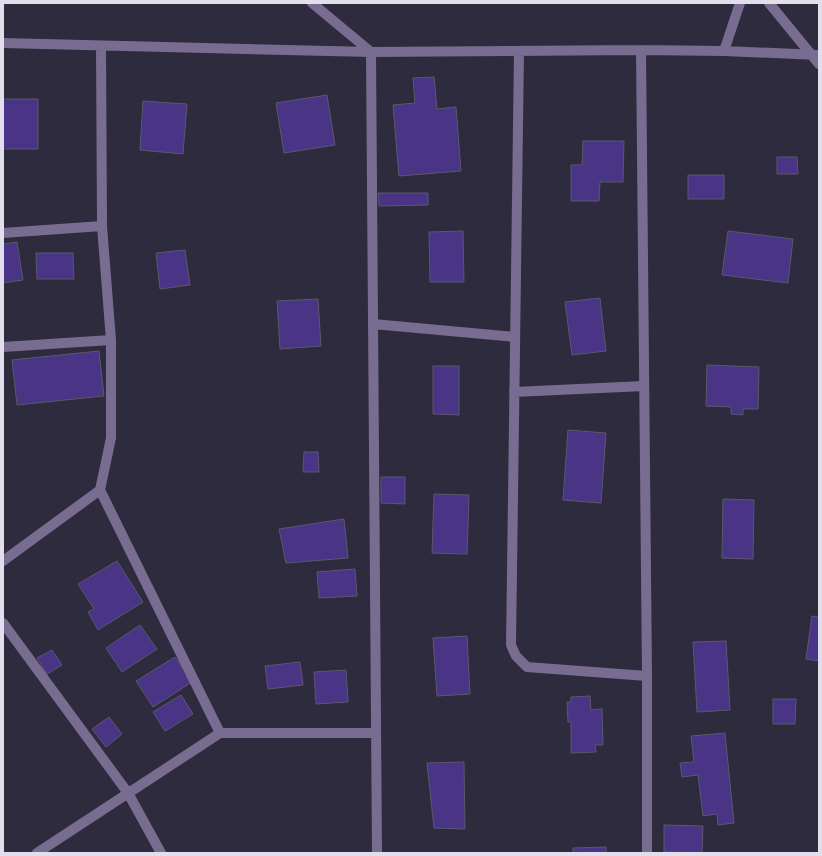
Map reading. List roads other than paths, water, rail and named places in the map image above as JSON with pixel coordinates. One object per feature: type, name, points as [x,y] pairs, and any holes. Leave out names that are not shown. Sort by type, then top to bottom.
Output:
[{"type":"street","points":[[312,3],[371,52],[377,853]]},
{"type":"street","points":[[724,51],[740,3]]},
{"type":"street","points":[[769,3],[815,55],[819,64]]},
{"type":"street","points":[[3,43],[371,52],[641,50],[724,51],[815,55]]},
{"type":"street","points":[[101,46],[102,226],[111,340],[111,438],[100,490],[220,733]]},
{"type":"street","points":[[641,50],[647,676],[647,853]]},
{"type":"street","points":[[519,51],[511,645],[516,656],[527,667],[647,676]]},
{"type":"street","points":[[3,233],[102,226]]},
{"type":"street","points":[[373,324],[515,337]]},
{"type":"street","points":[[3,347],[111,340]]},
{"type":"street","points":[[514,392],[644,386]]},
{"type":"street","points":[[3,561],[100,490]]},
{"type":"street","points":[[3,623],[128,793],[161,853]]},
{"type":"street","points":[[37,853],[220,733],[376,733]]}]
